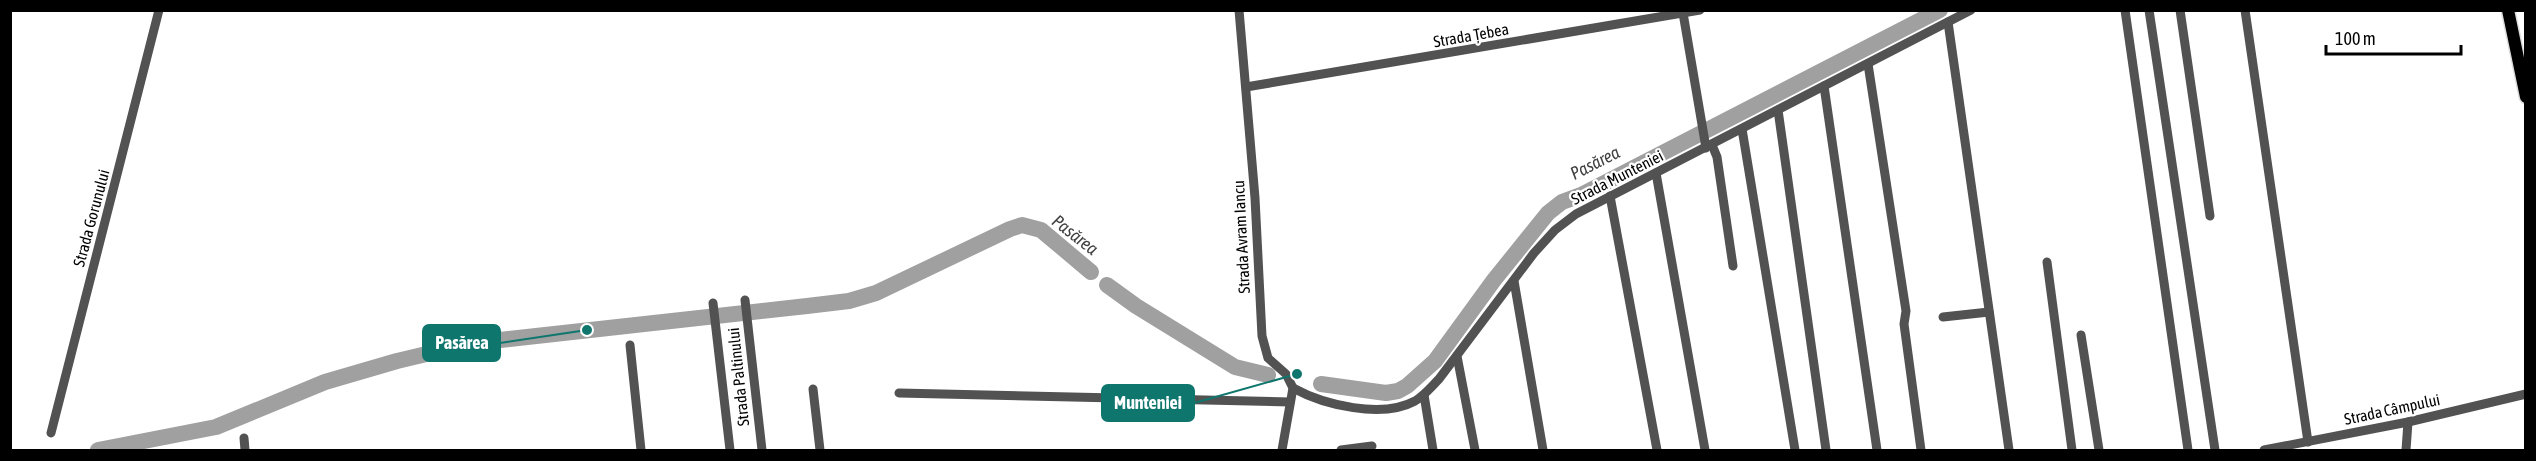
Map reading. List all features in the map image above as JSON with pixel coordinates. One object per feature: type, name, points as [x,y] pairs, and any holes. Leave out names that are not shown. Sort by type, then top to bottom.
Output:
[{"type":"main road","points":[[2508,10],[2526,97]]},
{"type":"street","name":"Strada Gorunului","points":[[51,433],[159,10]]},
{"type":"street","name":"Strada Avram Iancu","points":[[1239,10],[1263,344],[1268,358],[1286,374],[1293,388]]},
{"type":"street","name":"Strada Țebea","points":[[1246,87],[1700,10]]},
{"type":"street","name":"Strada Munteniei","points":[[1293,388],[1321,400],[1373,409],[1392,409],[1413,402],[1424,394],[1457,356],[1534,253],[1555,230],[1576,214],[1971,10]]},
{"type":"street","points":[[2125,10],[2188,450]]},
{"type":"street","points":[[2149,10],[2215,450]]},
{"type":"street","points":[[2180,10],[2210,216]]},
{"type":"street","points":[[2245,10],[2308,442]]},
{"type":"street","points":[[1683,13],[1702,128],[1716,156],[1733,266]]},
{"type":"street","points":[[1948,22],[2009,450]]},
{"type":"street","points":[[2187,58],[2194,66],[2208,174]]},
{"type":"street","points":[[1868,64],[1905,311],[1905,333],[1922,450]]},
{"type":"street","points":[[1824,86],[1877,450]]},
{"type":"street","points":[[1778,110],[1826,450]]},
{"type":"street","points":[[1742,129],[1795,450]]},
{"type":"street","points":[[1656,173],[1705,450]]},
{"type":"street","points":[[1610,196],[1656,450]]},
{"type":"street","points":[[2047,262],[2072,450]]},
{"type":"street","points":[[1514,281],[1543,450]]},
{"type":"street","name":"Strada Paltinului","points":[[745,300],[762,450]]},
{"type":"street","points":[[713,303],[730,450]]},
{"type":"street","points":[[1943,317],[1989,312]]},
{"type":"street","points":[[2081,335],[2099,450]]},
{"type":"street","points":[[630,345],[641,450]]},
{"type":"street","points":[[1457,356],[1475,450]]},
{"type":"street","points":[[1282,450],[1293,388]]},
{"type":"street","points":[[813,389],[820,450]]},
{"type":"street","points":[[899,393],[1290,402]]},
{"type":"street","points":[[1424,394],[1433,450]]},
{"type":"street","name":"Strada Câmpului","points":[[2264,450],[2408,422],[2526,394]]},
{"type":"street","points":[[2406,450],[2408,422]]},
{"type":"street","points":[[244,438],[245,450]]},
{"type":"street","points":[[1341,450],[1372,446]]},
{"type":"waterway","name":"Pasărea","points":[[1321,384],[1386,393],[1398,391],[1407,386],[1435,361],[1494,280],[1548,213],[1562,202],[1581,195],[1940,10]]},
{"type":"waterway","name":"Pasărea","points":[[98,450],[216,427],[325,382],[397,361],[473,343],[849,301],[876,293],[1022,225],[1041,230],[1091,272]]},
{"type":"waterway","name":"Pasărea","points":[[1107,285],[1136,306],[1235,367],[1268,375]]},
{"type":"place","name":"Pasărea","points":[[587,330]]},
{"type":"place","name":"Munteniei","points":[[1297,374]]}]
